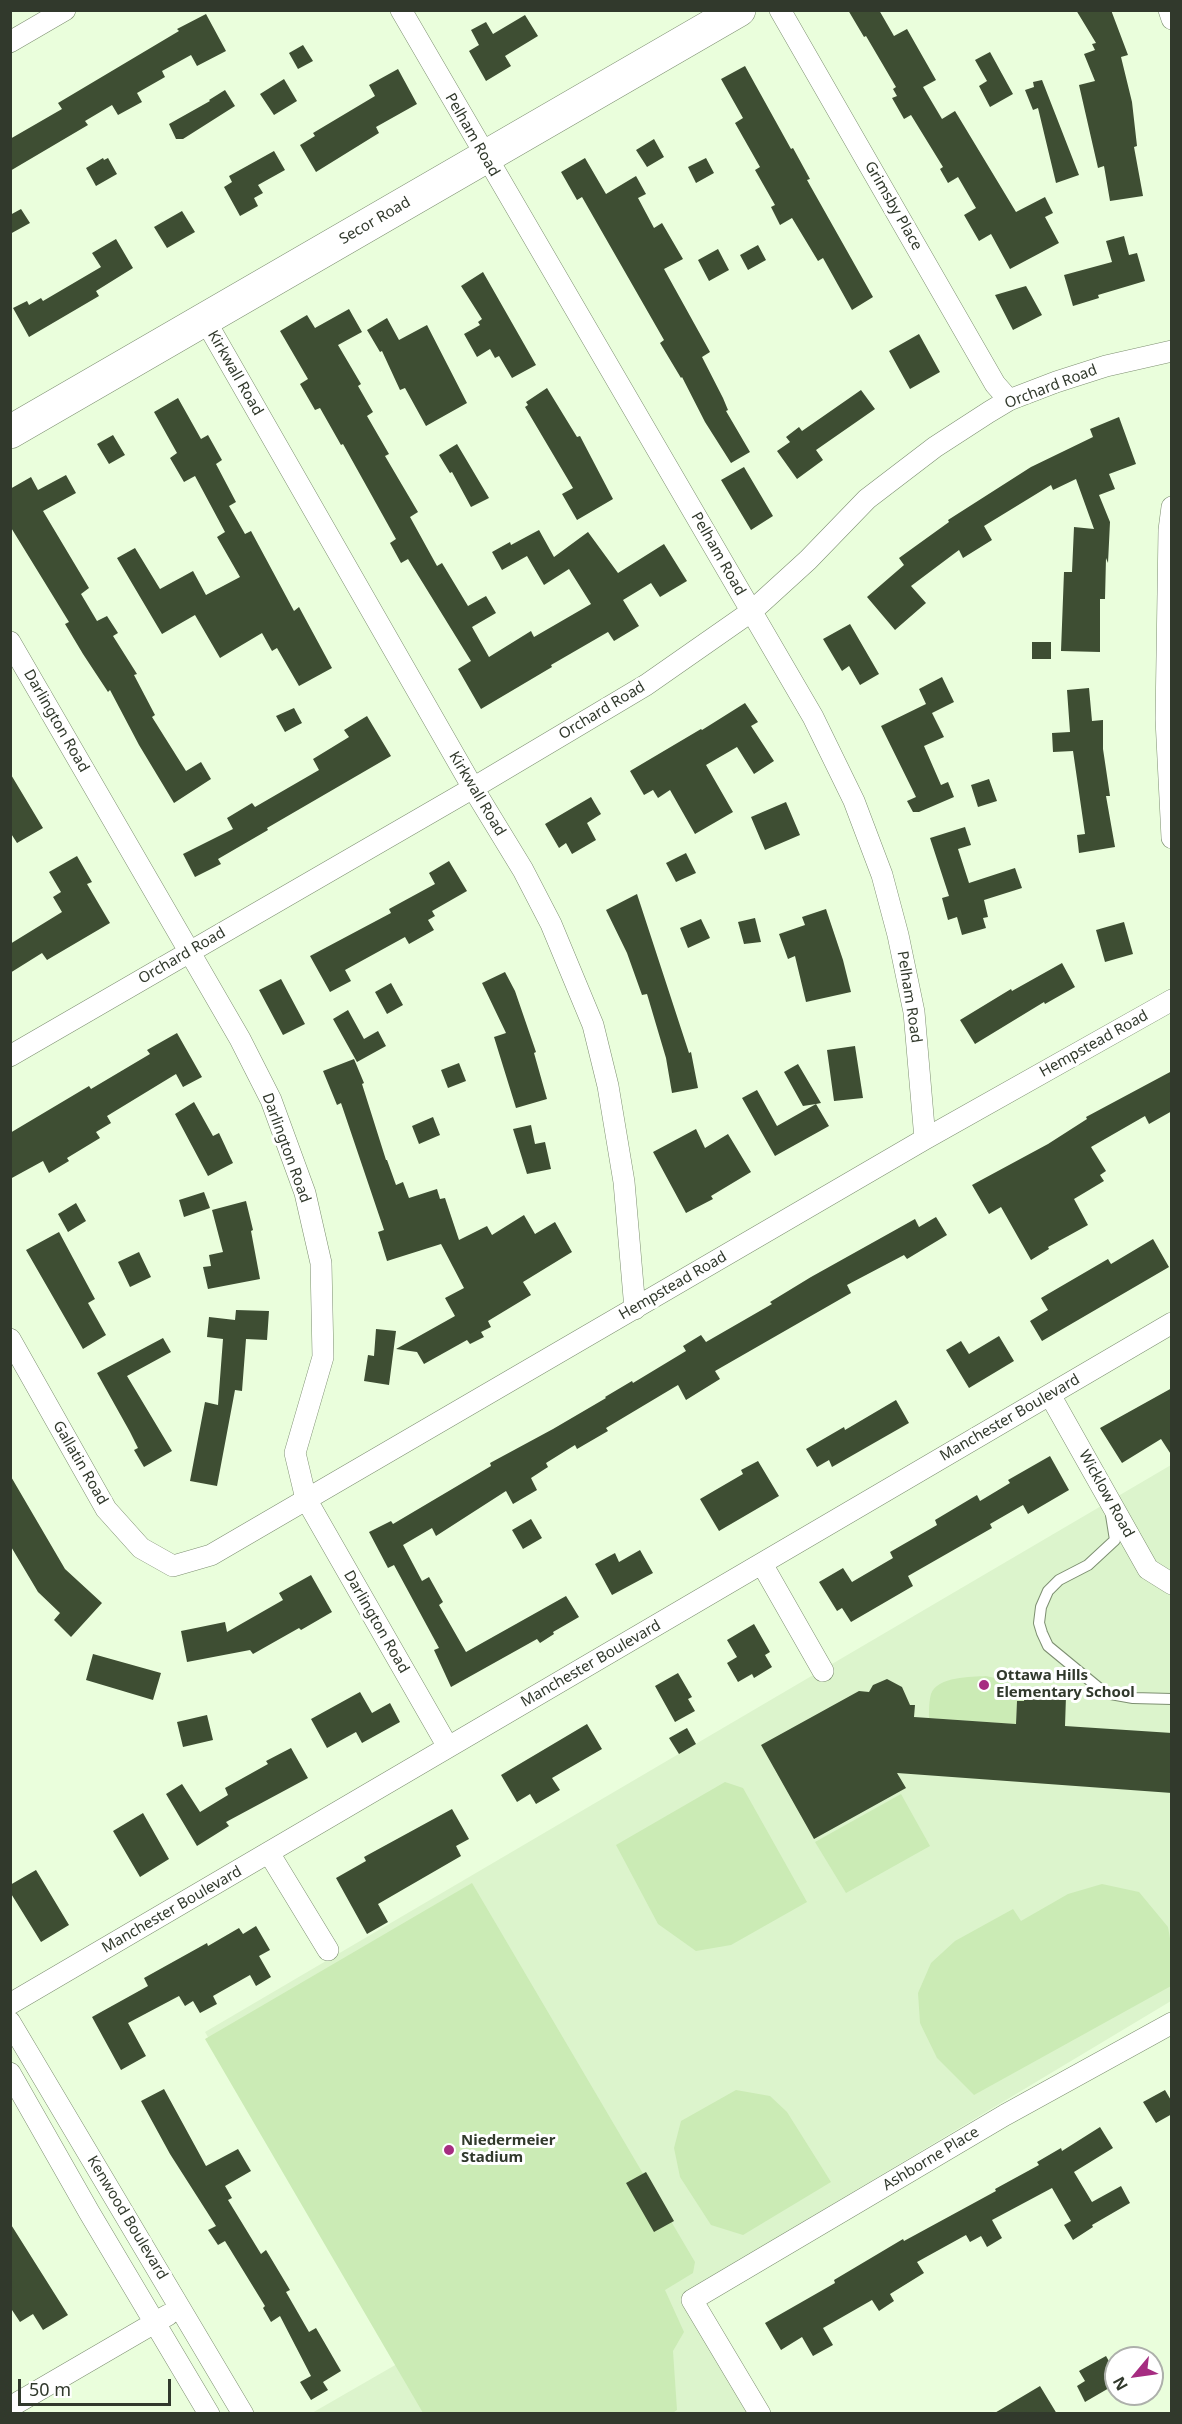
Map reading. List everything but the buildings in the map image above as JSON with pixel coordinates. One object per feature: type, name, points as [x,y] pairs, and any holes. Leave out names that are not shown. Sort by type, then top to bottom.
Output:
[{"type":"main road","name":"Secor Road","points":[[10,432],[740,10]]},
{"type":"street","points":[[10,42],[65,10]]},
{"type":"street","name":"Pelham Road","points":[[401,10],[813,717],[854,801],[882,875],[898,935],[914,1012],[925,1139]]},
{"type":"street","name":"Grimsby Place","points":[[780,10],[995,384],[1009,400]]},
{"type":"street","points":[[1169,10],[1172,19]]},
{"type":"street","name":"Kirkwall Road","points":[[205,320],[542,906],[593,1025],[608,1086],[624,1182],[635,1309]]},
{"type":"street","name":"Orchard Road","points":[[10,1056],[473,788],[646,684],[752,611],[808,560],[867,499],[935,447],[1009,400],[1106,366],[1172,351]]},
{"type":"street","points":[[1172,507],[1169,530],[1166,719],[1172,838]]},
{"type":"street","name":"Darlington Road","points":[[10,642],[240,1039],[270,1100],[305,1193],[321,1263],[323,1357],[295,1453],[306,1499],[448,1747]]},
{"type":"street","name":"Hempstead Road","points":[[173,1566],[211,1555],[925,1139],[1172,1000]]},
{"type":"street","name":"Manchester Boulevard","points":[[10,2004],[1172,1323]]},
{"type":"street","name":"Gallatin Road","points":[[10,1339],[106,1509],[141,1548],[173,1566]]},
{"type":"street","name":"Wicklow Road","points":[[1050,1395],[1148,1569],[1172,1584]]},
{"type":"street","points":[[762,1564],[823,1671]]},
{"type":"street","points":[[269,1853],[328,1950]]},
{"type":"street","name":"Kenwood Boulevard","points":[[10,2022],[243,2414]]},
{"type":"street","name":"Ashborne Place","points":[[760,2414],[692,2300],[1005,2115],[1172,2023]]},
{"type":"street","name":"Kenwood Boulevard","points":[[10,2073],[89,2212],[209,2414]]},
{"type":"street","points":[[10,2407],[180,2308]]},
{"type":"lane","points":[[1109,1500],[1115,1540],[1088,1565],[1059,1581],[1048,1591],[1041,1608],[1042,1633],[1048,1646],[1105,1693],[1133,1698],[1172,1699]]},
{"type":"shaded area","name":"Ottawa Hills Elementary School","points":[[1171,1465],[1171,2001],[691,2289],[754,2413],[312,2413],[397,2364],[205,2032]]},
{"type":"shaded area","points":[[986,1676],[999,1679],[1025,1693],[1024,1701],[1017,1701],[1016,1724],[929,1718],[931,1694],[940,1684],[964,1677]]},
{"type":"shaded area","points":[[725,1782],[743,1788],[807,1902],[731,1945],[696,1951],[658,1924],[616,1845]]},
{"type":"shaded area","points":[[901,1794],[930,1846],[846,1893],[815,1842]]},
{"type":"shaded area","name":"Niedermeier Stadium","points":[[472,1883],[695,2262],[693,2273],[665,2290],[684,2332],[673,2351],[677,2410],[671,2414],[423,2413],[205,2039]]},
{"type":"shaded area","points":[[1102,1884],[1139,1892],[1168,1927],[1171,1944],[1171,1986],[974,2095],[937,2058],[920,2023],[918,1993],[931,1963],[955,1941],[1013,1909],[1021,1921],[1068,1894]]},
{"type":"shaded area","points":[[736,2090],[770,2096],[787,2112],[831,2182],[743,2235],[711,2225],[680,2177],[674,2148],[681,2121]]},
{"type":"place","name":"Ottawa Hills Elementary School","points":[[984,1685]]},
{"type":"place","name":"Niedermeier Stadium","points":[[449,2150]]}]
